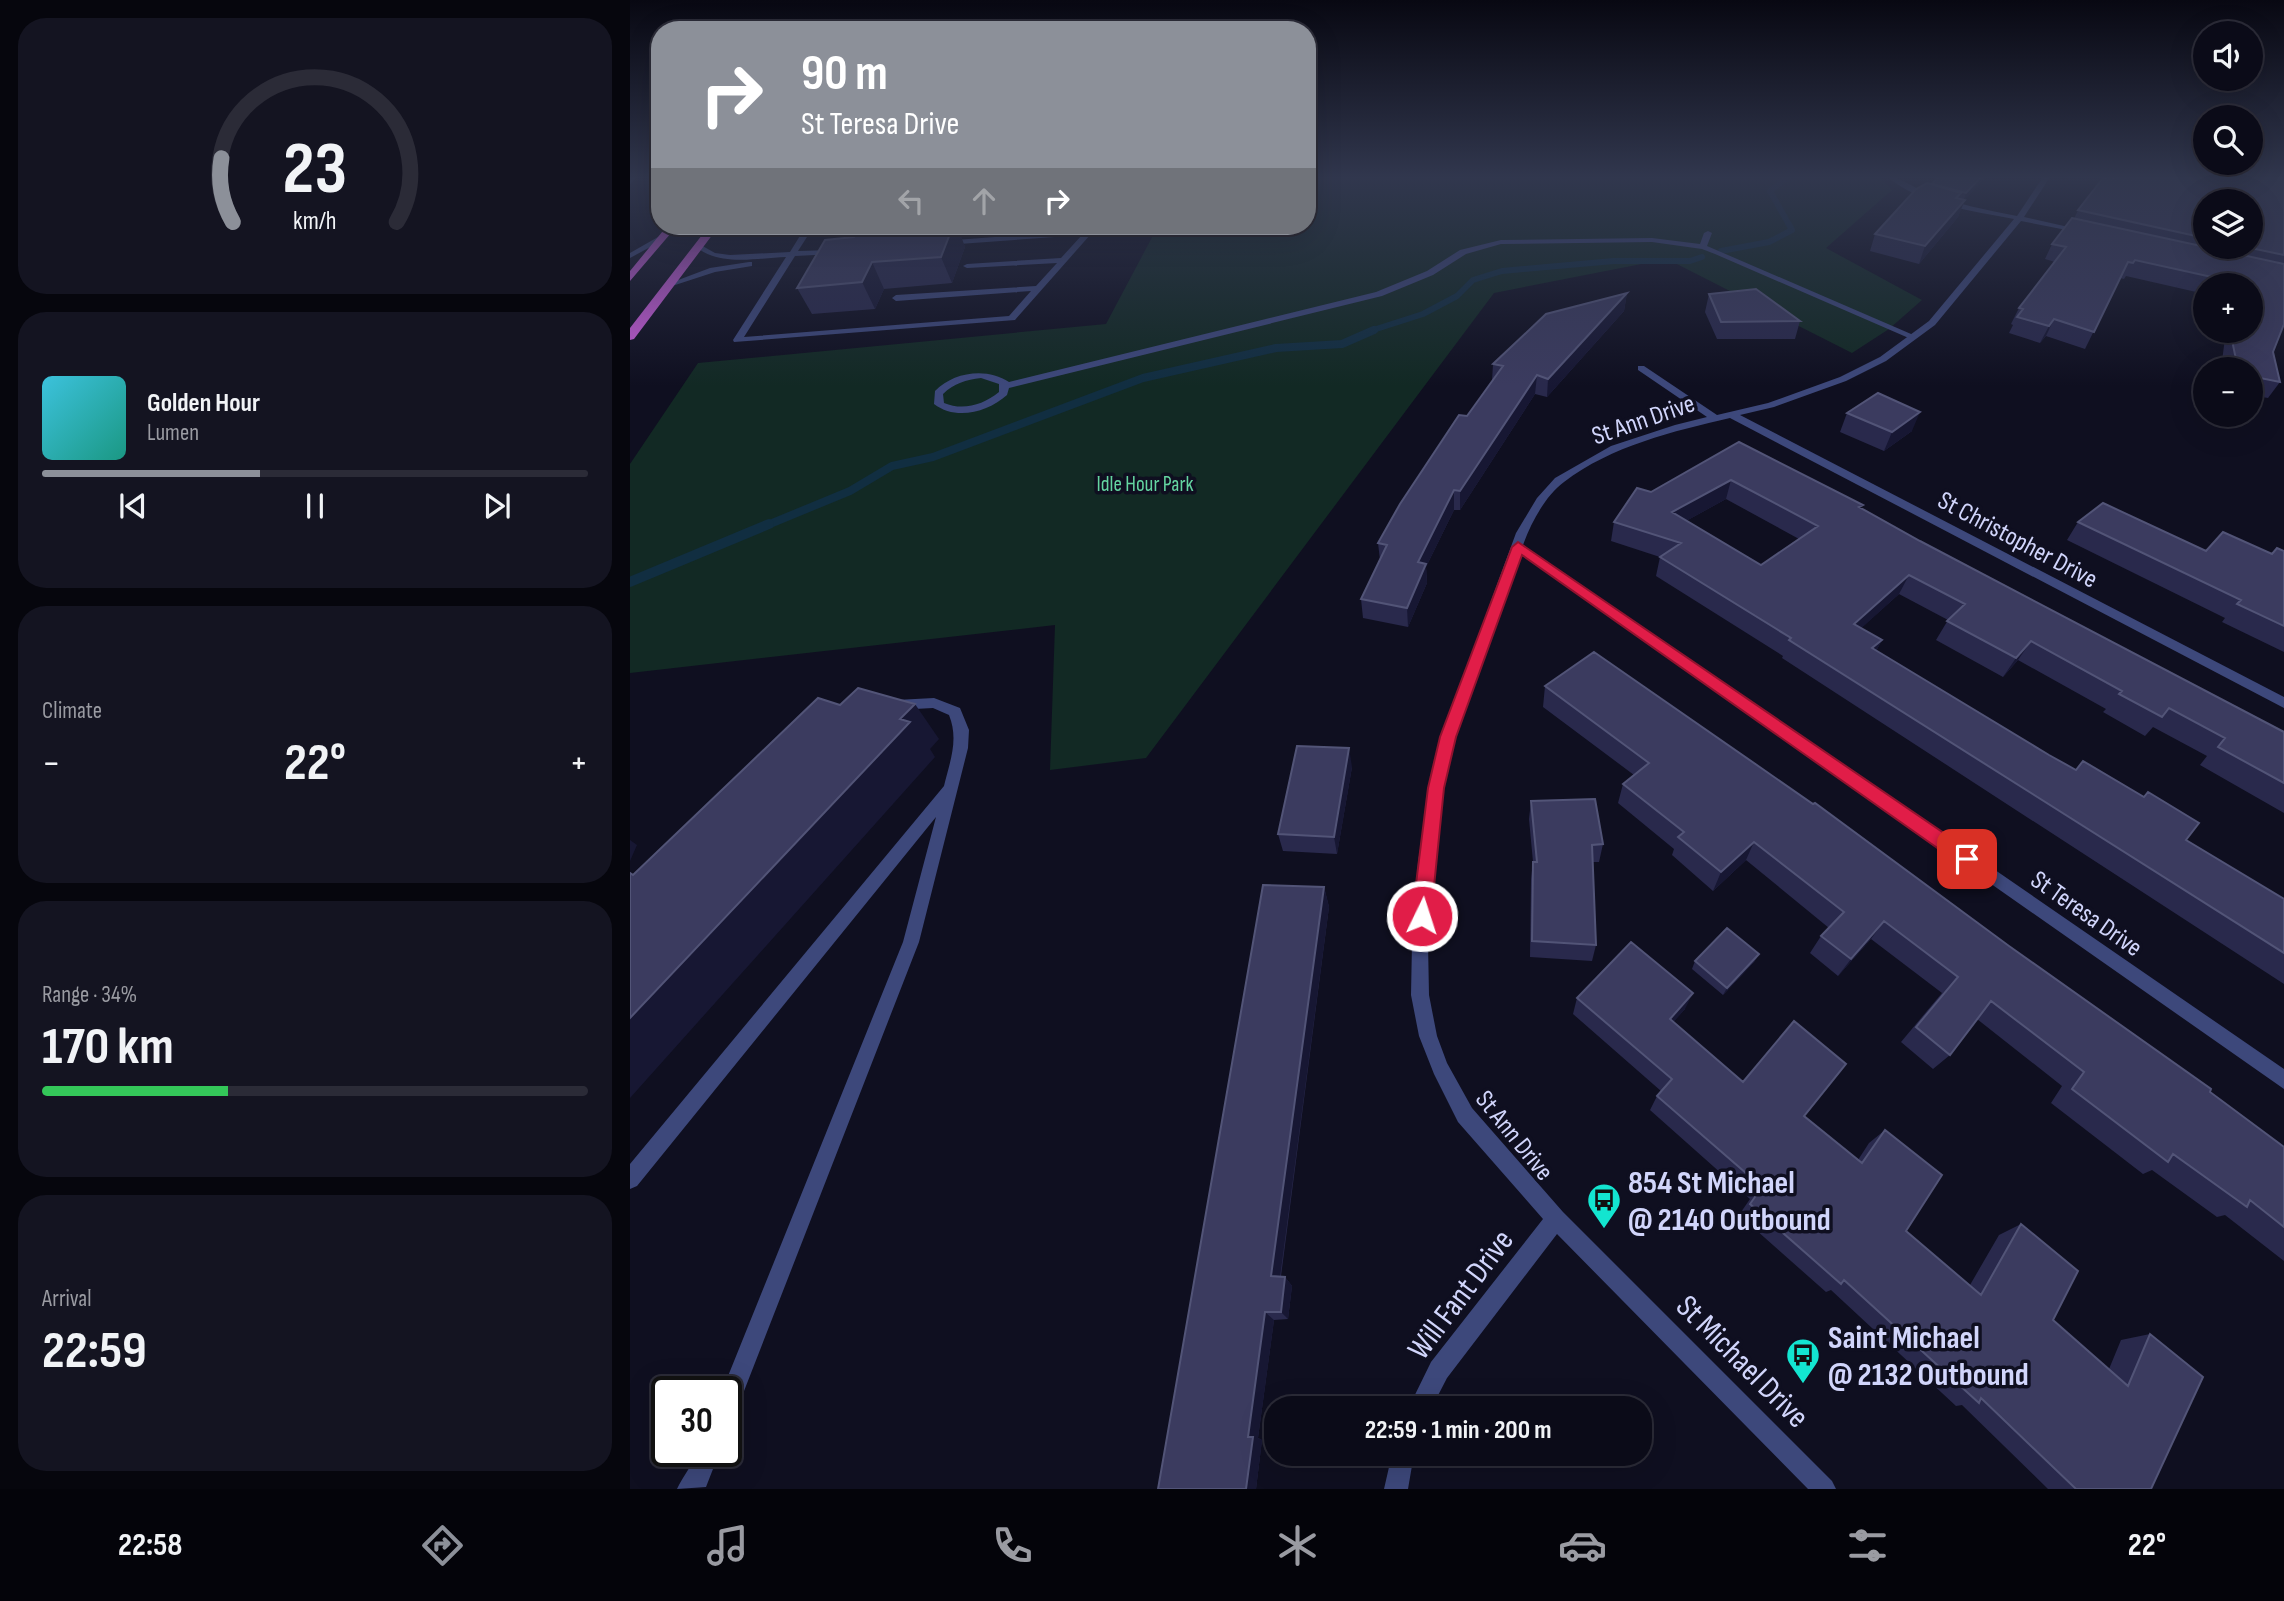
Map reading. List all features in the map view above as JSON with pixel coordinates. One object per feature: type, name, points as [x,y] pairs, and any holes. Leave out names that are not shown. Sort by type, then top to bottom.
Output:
[{"type":"highway","points":[[630,278],[655,246]]},
{"type":"highway","points":[[630,336],[699,246]]},
{"type":"street","points":[[630,256],[647,246]]},
{"type":"street","points":[[700,246],[713,255],[730,257],[840,252]]},
{"type":"street","points":[[798,246],[737,340],[1012,318],[1076,246]]},
{"type":"street","points":[[1005,386],[999,378],[970,376],[943,388],[937,399],[939,404],[954,410],[978,407],[998,398],[1005,386],[1379,294],[1430,273],[1463,252],[1480,246]]},
{"type":"street","points":[[1699,246],[1914,337]]},
{"type":"street","name":"St Ann Drive","points":[[1556,1219],[1465,1115],[1436,1058],[1420,995],[1420,943],[1426,862],[1439,775],[1448,737],[1518,547],[1541,500],[1559,480],[1585,463],[1648,435],[1732,415],[1843,379],[1884,359],[1931,323],[1995,246]]},
{"type":"street","points":[[669,285],[713,270],[792,256]]},
{"type":"street","points":[[967,267],[1064,260]]},
{"type":"street","points":[[896,298],[1039,288]]},
{"type":"street","name":"St Ann Drive","points":[[1641,368],[1716,419]]},
{"type":"street","name":"St Christopher Drive","points":[[1732,415],[2284,704]]},
{"type":"street","name":"St Teresa Drive","points":[[1518,547],[2284,1080]]},
{"type":"street","points":[[739,1376],[911,942],[954,784],[962,730],[954,712],[934,704],[879,706]]},
{"type":"street","points":[[630,1179],[954,784]]},
{"type":"street","name":"Will Fant Drive","points":[[1426,1396],[1439,1370],[1556,1219]]},
{"type":"street","name":"St Michael Drive","points":[[1556,1219],[1824,1489]]},
{"type":"street","points":[[1396,1489],[1401,1466]]},
{"type":"street","points":[[689,1489],[698,1479],[703,1467]]},
{"type":"green space","name":"Idle Hour Park","points":[[1147,246],[1828,246],[1826,248],[1922,300],[1889,329],[1852,353],[1667,259],[1494,293],[1146,758],[1050,770],[1055,625],[630,673],[630,464],[698,363],[1106,324]]},
{"type":"building","points":[[821,246],[945,246],[941,257],[872,262],[862,282],[797,288]]},
{"type":"building","points":[[2064,246],[2193,246],[2193,259],[2261,259],[2284,264],[2284,324],[2273,352],[2280,382],[2263,379],[2263,357],[2236,357],[2233,345],[2263,343],[2263,273],[2194,273],[2135,260],[2133,263],[2128,262],[2094,332],[2054,319],[2049,326],[2017,317],[2023,309],[2019,308],[2066,247]]},
{"type":"building","points":[[2263,246],[2284,246],[2284,255],[2263,251]]},
{"type":"building","points":[[1756,289],[1800,321],[1721,322],[1709,294]]},
{"type":"building","points":[[1627,293],[1548,379],[1537,375],[1460,491],[1454,490],[1418,562],[1426,564],[1407,608],[1361,599],[1387,545],[1378,543],[1400,504],[1459,415],[1467,416],[1503,366],[1493,364],[1546,314]]},
{"type":"building","points":[[1878,393],[1920,412],[1892,432],[1847,413]]},
{"type":"building","points":[[1739,442],[1863,505],[1859,507],[1920,541],[2284,732],[2284,783],[2218,747],[2225,738],[2169,708],[2162,717],[2119,694],[2122,691],[2031,641],[2016,658],[1947,621],[1965,604],[1909,575],[1854,624],[1882,640],[1872,648],[2049,755],[2076,770],[2083,761],[2144,797],[2148,792],[2199,823],[2186,840],[2284,899],[2284,953],[1660,557],[1681,543],[1614,522],[1637,488],[1651,492]],"holes":[[[1731,480],[1818,526],[1761,565],[1672,512]]]},
{"type":"building","points":[[2103,503],[2206,551],[2223,532],[2272,554],[2277,548],[2284,551],[2284,626],[2237,604],[2241,600],[2078,522]]},
{"type":"building","points":[[1594,652],[1815,803],[2009,946],[2211,1089],[2210,1092],[2284,1147],[2284,1227],[2250,1200],[2247,1207],[2173,1154],[2168,1162],[2072,1089],[2084,1072],[1991,1001],[1950,1055],[1916,1027],[1958,977],[1884,921],[1851,959],[1821,936],[1844,912],[1754,842],[1721,872],[1678,837],[1684,832],[1623,784],[1649,763],[1545,686]]},
{"type":"building","points":[[858,688],[915,704],[900,719],[910,722],[630,1018],[630,873],[633,875],[818,698],[840,705]]},
{"type":"building","points":[[1297,746],[1349,748],[1334,837],[1278,834]]},
{"type":"building","points":[[1595,799],[1603,844],[1592,845],[1596,945],[1532,941],[1533,862],[1537,862],[1531,801]]},
{"type":"building","points":[[1263,885],[1324,887],[1271,1276],[1285,1277],[1281,1312],[1265,1312],[1248,1437],[1253,1437],[1246,1489],[1158,1489]]},
{"type":"building","points":[[1727,928],[1759,954],[1727,988],[1695,961]]},
{"type":"building","points":[[1631,942],[1693,993],[1670,1019],[1743,1082],[1794,1021],[1846,1064],[1804,1116],[1862,1163],[1885,1130],[1942,1175],[1906,1231],[1981,1295],[2021,1224],[2078,1271],[2053,1320],[2128,1386],[2150,1334],[2203,1377],[2151,1489],[2076,1489],[1981,1398],[1979,1403],[1844,1280],[1841,1284],[1750,1204],[1762,1187],[1657,1096],[1672,1079],[1577,998]]},
{"type":"waterway","points":[[1721,251],[1745,246]]},
{"type":"waterway","points":[[1370,331],[1423,314],[1457,296],[1473,280],[1502,271],[1614,261],[1690,261],[1702,257]]},
{"type":"waterway","points":[[765,526],[850,491],[892,466],[933,457],[1143,378],[1276,348],[1342,344],[1374,330]]},
{"type":"waterway","points":[[630,582],[769,524]]},
{"type":"place","name":"854 St Michael @ 2140 Outbound","points":[[1604,1230]]},
{"type":"place","name":"Saint Michael @ 2132 Outbound","points":[[1803,1385]]},
{"type":"route","points":[[1422,916],[1436,788],[1448,737],[1494,606],[1518,547],[1967,859]]}]
